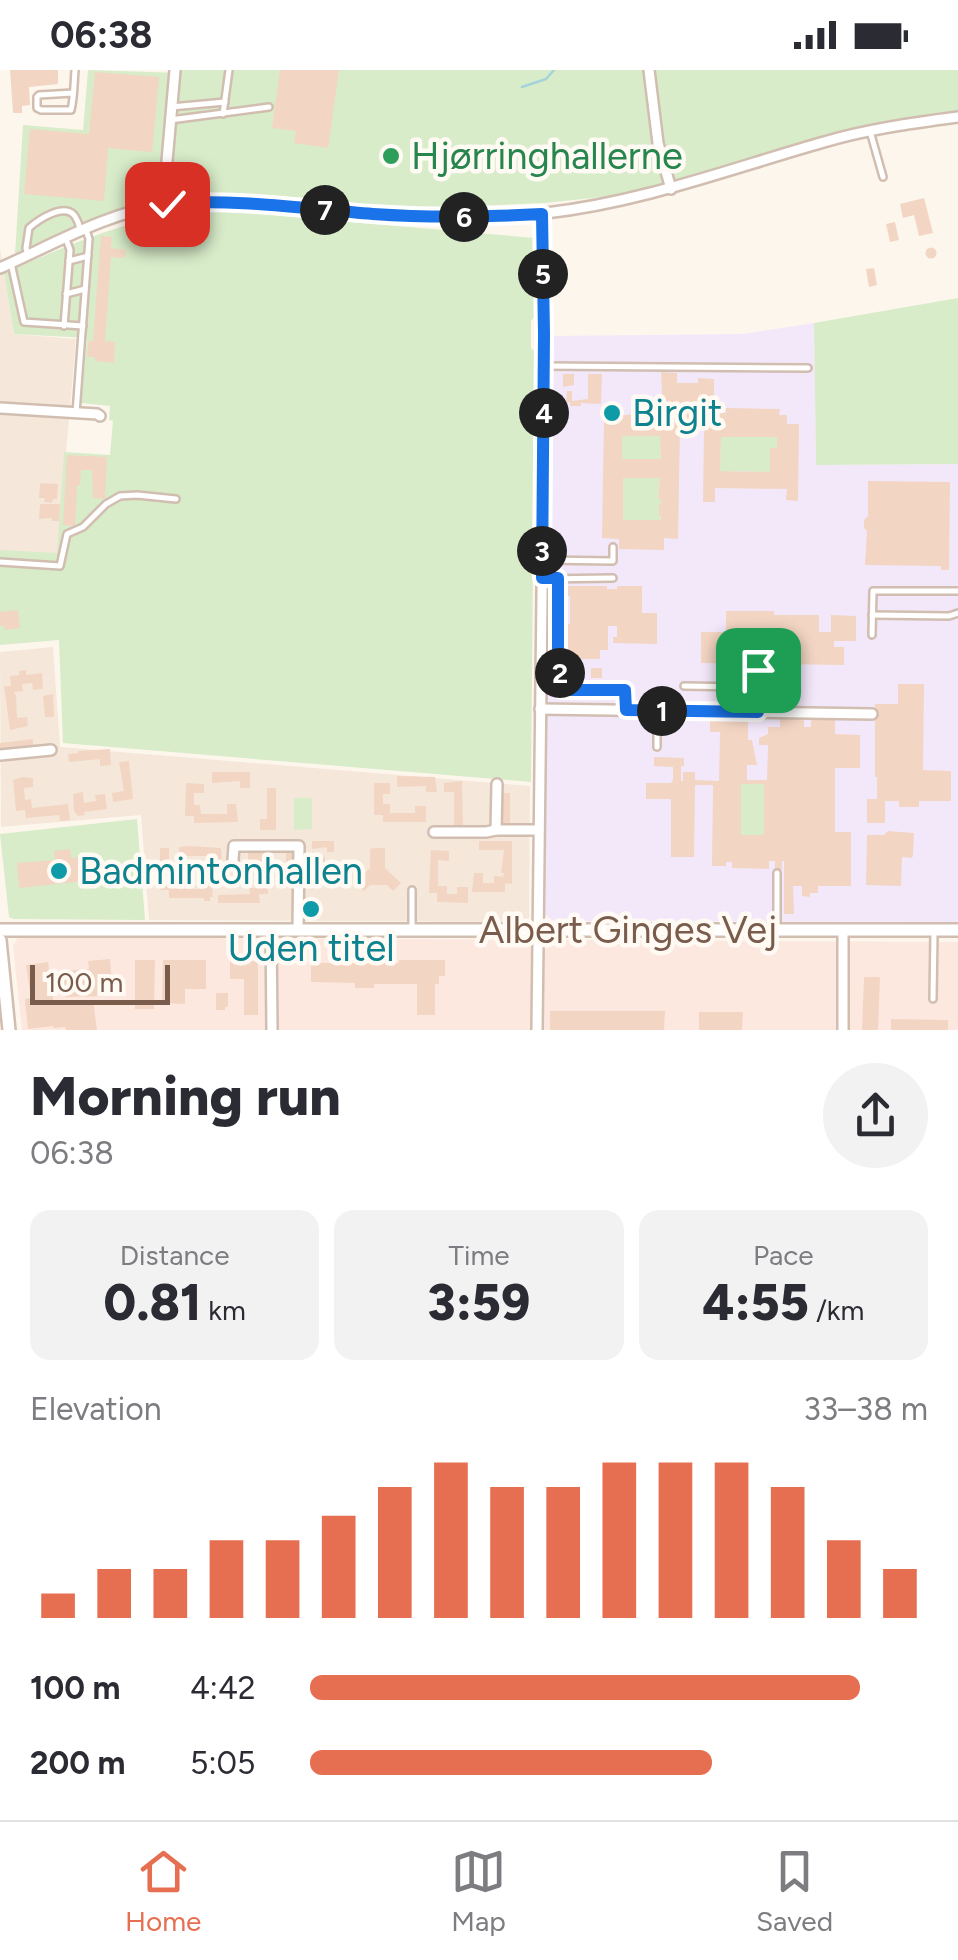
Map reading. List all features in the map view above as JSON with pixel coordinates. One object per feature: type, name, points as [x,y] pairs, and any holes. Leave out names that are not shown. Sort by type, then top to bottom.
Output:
[{"type":"street","points":[[167,204],[175,70]]},
{"type":"street","points":[[649,70],[658,143],[671,189]]},
{"type":"street","points":[[0,268],[84,231],[167,204],[246,203],[436,217],[542,214],[671,189],[826,141],[958,117]]},
{"type":"street","points":[[537,1030],[542,214]]},
{"type":"street","points":[[0,408],[100,416]]},
{"type":"street","points":[[540,709],[856,717],[872,714]]},
{"type":"street","points":[[0,755],[51,750]]},
{"type":"street","points":[[496,830],[498,784]]},
{"type":"street","points":[[434,832],[539,830]]},
{"type":"street","points":[[234,860],[234,846],[299,846],[298,930]]},
{"type":"street","name":"Albert Ginges Vej","points":[[0,930],[958,930]]},
{"type":"street","points":[[272,930],[272,1030]]},
{"type":"street","points":[[843,930],[843,1030]]},
{"type":"street","points":[[0,940],[9,1030]]},
{"type":"lane","points":[[73,93],[39,95],[37,108],[70,111],[72,108],[75,70]]},
{"type":"lane","points":[[223,114],[229,70]]},
{"type":"lane","points":[[171,108],[225,102]]},
{"type":"lane","points":[[189,118],[191,105]]},
{"type":"lane","points":[[170,120],[269,108]]},
{"type":"lane","points":[[870,131],[883,177]]},
{"type":"lane","points":[[28,256],[28,228],[58,212],[71,213],[90,239],[76,413]]},
{"type":"lane","points":[[64,326],[70,248],[66,239]]},
{"type":"lane","points":[[69,261],[88,256]]},
{"type":"lane","points":[[11,263],[24,322],[82,326]]},
{"type":"lane","points":[[66,294],[86,289]]},
{"type":"lane","points":[[544,366],[808,368]]},
{"type":"lane","points":[[0,562],[60,566],[67,534],[83,526],[112,500],[128,495],[176,499]]},
{"type":"lane","points":[[542,560],[612,561],[613,547]]},
{"type":"lane","points":[[542,578],[613,578]]},
{"type":"lane","points":[[558,578],[561,690],[625,690],[626,710]]},
{"type":"lane","points":[[872,634],[873,592],[958,591]]},
{"type":"lane","points":[[872,615],[958,614]]},
{"type":"lane","points":[[758,670],[758,712]]},
{"type":"lane","points":[[684,686],[743,687]]},
{"type":"lane","points":[[657,711],[657,746]]},
{"type":"lane","points":[[777,931],[778,873]]},
{"type":"lane","points":[[412,890],[412,930]]},
{"type":"lane","points":[[933,998],[934,930]]},
{"type":"shaded area","points":[[0,249],[14,334],[76,339],[57,556],[0,552]]},
{"type":"shaded area","points":[[814,323],[816,465],[958,464],[958,922],[553,921],[545,914],[550,336],[743,334]]},
{"type":"shaded area","points":[[53,647],[60,747],[530,786],[529,922],[149,920],[141,815],[1,827],[0,652]]},
{"type":"shaded area","points":[[18,937],[958,942],[958,1030],[22,1030],[13,946]]},
{"type":"green space","name":"Hjørringhallerne","points":[[88,70],[958,70],[958,113],[825,137],[696,176],[612,196],[427,208],[173,195],[86,221],[15,255],[23,125],[83,130]]},
{"type":"green space","points":[[209,210],[535,238],[535,317],[531,321],[531,348],[535,352],[531,782],[63,743],[59,640],[0,645],[0,550],[57,553],[64,452],[110,455],[113,421],[109,420],[110,406],[81,403],[87,338],[14,334],[4,273],[130,224]]},
{"type":"green space","points":[[958,298],[958,464],[816,465],[814,323]]},
{"type":"green space","points":[[622,436],[660,436],[661,459],[622,459]]},
{"type":"green space","points":[[721,437],[777,437],[777,448],[770,448],[770,472],[720,471]]},
{"type":"green space","points":[[623,478],[660,478],[661,520],[623,520]]},
{"type":"green space","points":[[741,784],[764,784],[764,835],[741,835]]},
{"type":"green space","points":[[294,798],[312,798],[312,829],[294,830]]},
{"type":"green space","points":[[137,819],[145,920],[9,917],[0,834]]},
{"type":"building","points":[[10,70],[58,70],[58,84],[29,87],[30,105],[22,106],[22,113],[13,113]]},
{"type":"building","points":[[280,70],[339,70],[328,148],[294,143],[296,131],[272,128]]},
{"type":"building","points":[[95,72],[159,77],[152,152],[108,148],[104,201],[24,194],[30,129],[89,134]]},
{"type":"building","points":[[924,198],[933,233],[919,236],[914,215],[903,218],[900,204]]},
{"type":"building","points":[[895,222],[899,240],[890,242],[886,224]]},
{"type":"building","points":[[101,236],[112,237],[111,248],[126,250],[125,258],[111,257],[105,341],[115,342],[114,363],[87,357],[89,341],[93,341]]},
{"type":"building","points":[[931,247],[937,253],[931,259],[925,253]]},
{"type":"building","points":[[874,268],[877,285],[869,287],[866,269]]},
{"type":"building","points":[[661,372],[677,373],[677,383],[714,379],[714,396],[706,396],[706,413],[726,413],[726,408],[780,409],[779,415],[787,415],[787,424],[799,424],[798,501],[786,500],[787,489],[715,488],[715,502],[703,502],[704,428],[680,427],[678,539],[664,538],[664,550],[619,549],[619,539],[602,538],[604,417],[636,414],[637,408],[648,408],[648,414],[663,414]],"holes":[[[622,436],[660,436],[661,459],[622,459]],[[721,437],[777,437],[777,448],[770,448],[770,472],[720,471]],[[623,478],[660,478],[661,520],[623,520]]]},
{"type":"building","points":[[563,374],[574,374],[574,385],[563,387]]},
{"type":"building","points":[[588,374],[602,374],[601,404],[570,406],[566,402],[567,391],[572,391],[572,401],[588,399]]},
{"type":"building","points":[[67,455],[107,457],[105,499],[93,498],[92,470],[81,470],[75,526],[63,525]]},
{"type":"building","points":[[868,481],[950,482],[949,570],[941,570],[941,566],[865,565]]},
{"type":"building","points":[[40,483],[58,484],[57,499],[52,503],[39,498]]},
{"type":"building","points":[[40,504],[60,504],[59,521],[39,519]]},
{"type":"building","points":[[563,586],[642,586],[642,613],[657,613],[657,644],[613,643],[617,626],[608,626],[608,650],[600,650],[600,659],[578,659],[578,685],[572,685],[572,659],[563,657],[563,630],[565,624],[570,624],[570,596],[563,596]]},
{"type":"building","points":[[18,610],[20,628],[5,630],[0,626],[0,612]]},
{"type":"building","points":[[726,611],[819,615],[819,632],[831,632],[831,615],[856,616],[856,641],[834,641],[834,647],[844,647],[844,665],[701,663],[701,632],[726,632]]},
{"type":"building","points":[[591,668],[602,668],[602,678],[591,678]]},
{"type":"building","points":[[26,670],[26,675],[42,673],[43,689],[33,690],[32,683],[22,684],[23,691],[14,692],[17,718],[27,717],[28,726],[10,730],[4,686],[11,686],[10,676]]},
{"type":"building","points":[[765,682],[780,682],[780,695],[765,695]]},
{"type":"building","points":[[898,684],[924,684],[923,770],[951,771],[951,801],[919,801],[919,807],[899,807],[899,801],[885,801],[885,823],[867,823],[867,799],[877,799],[875,704],[898,704]]},
{"type":"building","points":[[719,692],[750,692],[750,705],[719,705]]},
{"type":"building","points":[[53,694],[54,717],[45,717],[43,696]]},
{"type":"building","points":[[780,718],[804,718],[804,727],[811,727],[811,718],[835,718],[835,734],[860,735],[860,768],[835,768],[835,832],[851,832],[851,886],[818,886],[818,893],[810,893],[810,897],[802,896],[802,886],[793,886],[794,914],[784,914],[784,861],[782,870],[775,870],[775,861],[769,861],[769,869],[732,868],[732,862],[712,866],[713,785],[695,785],[694,857],[671,857],[671,799],[646,799],[646,783],[673,780],[673,767],[654,766],[654,757],[684,758],[681,781],[683,772],[695,772],[695,780],[719,781],[720,732],[710,732],[710,719],[748,721],[748,740],[752,740],[757,765],[747,765],[747,780],[767,780],[768,745],[759,745],[759,738],[768,734],[768,727],[780,727]],"holes":[[[741,784],[764,784],[764,835],[741,835]]]},
{"type":"building","points":[[33,739],[33,747],[0,751],[0,743]]},
{"type":"building","points":[[110,749],[111,765],[100,766],[100,759],[69,762],[68,754]]},
{"type":"building","points":[[129,761],[133,799],[113,802],[112,793],[124,791],[119,762]]},
{"type":"building","points":[[212,772],[250,772],[250,788],[240,788],[240,781],[212,783]]},
{"type":"building","points":[[397,776],[435,777],[437,792],[426,792],[426,786],[397,787]]},
{"type":"building","points":[[33,778],[33,787],[24,788],[25,800],[31,799],[32,808],[68,804],[70,820],[60,821],[59,815],[26,818],[25,810],[16,811],[13,780]]},
{"type":"building","points":[[462,781],[463,825],[454,825],[454,792],[444,792],[444,783]]},
{"type":"building","points":[[186,783],[204,784],[204,793],[194,793],[194,805],[200,805],[201,814],[227,814],[227,804],[236,804],[238,822],[194,823],[194,816],[185,816]]},
{"type":"building","points":[[374,783],[390,783],[390,794],[383,794],[383,804],[390,804],[390,813],[415,813],[415,806],[426,806],[426,822],[383,822],[383,815],[374,815]]},
{"type":"building","points":[[267,788],[276,788],[276,830],[260,830],[260,819],[267,819]]},
{"type":"building","points":[[83,792],[84,803],[96,801],[95,795],[105,794],[107,809],[78,816],[73,794]]},
{"type":"building","points":[[503,793],[510,793],[510,823],[503,823]]},
{"type":"building","points":[[888,831],[914,833],[912,858],[902,857],[901,886],[866,885],[867,835],[884,835]]},
{"type":"building","points":[[312,841],[334,841],[334,852],[327,852],[327,847],[312,849]]},
{"type":"building","points":[[479,841],[512,841],[512,884],[505,883],[505,892],[472,892],[474,873],[483,873],[483,883],[494,883],[494,876],[503,877],[504,873],[504,850],[479,850]]},
{"type":"building","points":[[179,847],[221,848],[222,864],[211,864],[211,856],[179,856]]},
{"type":"building","points":[[160,848],[169,848],[169,880],[176,880],[176,889],[203,889],[203,879],[211,879],[210,901],[169,898],[169,890],[160,890]]},
{"type":"building","points":[[286,848],[294,848],[294,886],[286,886]]},
{"type":"building","points":[[373,848],[385,848],[385,868],[401,883],[393,891],[387,885],[370,885],[364,891],[356,882],[370,868]]},
{"type":"building","name":"Badmintonhallen","points":[[70,849],[71,858],[99,855],[102,879],[19,888],[17,863],[55,860],[54,851]]},
{"type":"building","points":[[431,850],[449,851],[449,861],[438,860],[438,886],[447,886],[447,894],[457,894],[457,887],[468,887],[468,903],[437,902],[437,893],[429,893]]},
{"type":"building","points":[[248,852],[267,852],[268,894],[259,894],[260,903],[218,903],[218,895],[250,894],[249,888],[258,888],[259,861],[248,861]]},
{"type":"building","points":[[312,857],[325,857],[325,884],[312,884]]},
{"type":"building","points":[[110,959],[113,996],[65,997],[63,971],[89,969],[88,961]]},
{"type":"building","points":[[135,960],[155,960],[154,1009],[135,1009]]},
{"type":"building","points":[[163,960],[206,960],[206,989],[185,989],[185,1004],[162,1003]]},
{"type":"building","points":[[445,960],[445,976],[439,976],[439,984],[435,984],[435,1015],[417,1015],[417,984],[355,988],[355,983],[311,982],[311,963]]},
{"type":"building","points":[[230,961],[258,961],[258,1015],[244,1015],[244,979],[230,979]]},
{"type":"building","points":[[48,962],[54,1005],[93,1000],[97,1030],[53,1026],[28,1029],[25,999],[31,998],[26,965]]},
{"type":"building","points":[[864,977],[880,977],[878,1030],[862,1030]]},
{"type":"building","points":[[216,993],[228,993],[225,1010],[216,1010]]},
{"type":"building","points":[[550,1011],[665,1011],[664,1030],[550,1030]]},
{"type":"building","points":[[699,1012],[743,1012],[742,1030],[699,1030]]},
{"type":"building","points":[[891,1019],[948,1020],[948,1030],[891,1030]]},
{"type":"waterway","points":[[522,87],[546,79],[554,70]]},
{"type":"place","name":"Hjørringhallerne","points":[[391,156]]},
{"type":"place","name":"Birgit","points":[[612,413]]},
{"type":"place","name":"Badmintonhallen","points":[[59,871]]},
{"type":"place","name":"Uden titel","points":[[311,909]]},
{"type":"route","points":[[167,204],[246,203],[436,217],[542,214],[542,578],[558,578],[561,690],[625,690],[626,710],[758,712],[758,670]]}]
